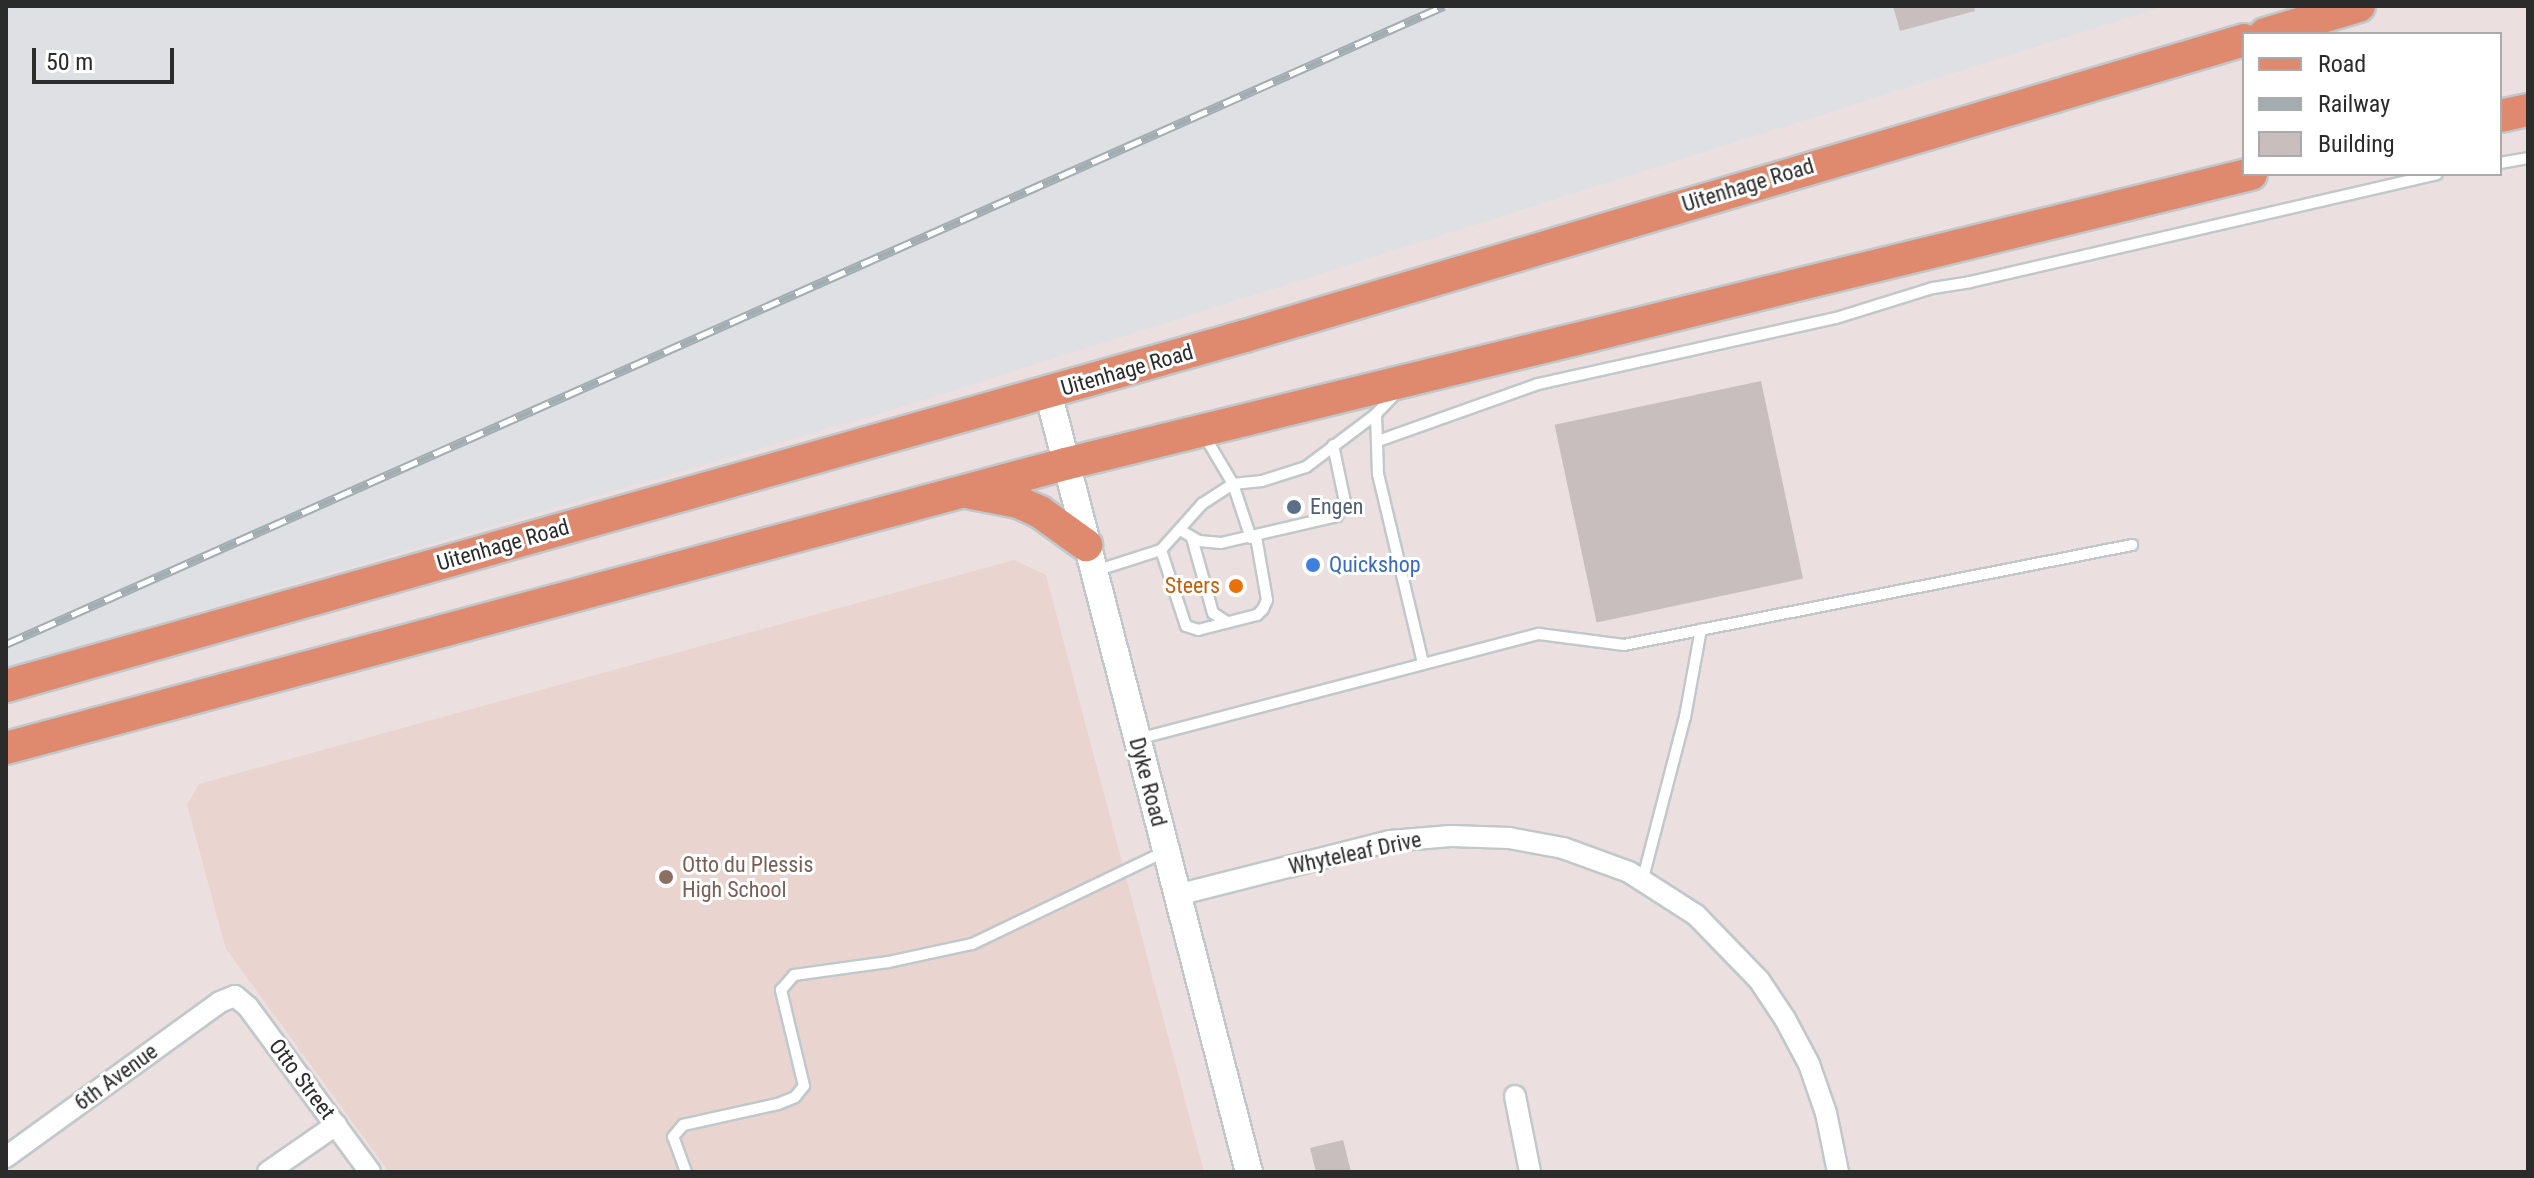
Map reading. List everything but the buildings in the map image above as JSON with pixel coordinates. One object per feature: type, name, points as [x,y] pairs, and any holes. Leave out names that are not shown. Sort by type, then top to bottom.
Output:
[{"type":"main road","points":[[2272,32],[2359,6]]},
{"type":"main road","name":"Uitenhage Road","points":[[6,686],[1048,392],[2242,41]]},
{"type":"main road","points":[[6,748],[1065,464],[1202,434],[2243,176]]},
{"type":"main road","points":[[965,492],[1018,502],[1040,512],[1089,558]]},
{"type":"street","name":"Dyke Road","points":[[1048,392],[1249,1172]]},
{"type":"street","name":"Whyteleaf Drive","points":[[1177,895],[1390,841],[1451,836],[1509,838],[1563,848],[1643,878],[1686,907],[1731,948],[1785,1019],[1818,1088],[1838,1172]]},
{"type":"street","name":"Otto Street","points":[[227,998],[235,996],[242,1001],[370,1172]]},
{"type":"street","name":"6th Avenue","points":[[6,1157],[227,998]]},
{"type":"street","points":[[1515,1096],[1530,1172]]},
{"type":"street","points":[[268,1172],[336,1125]]},
{"type":"lane","points":[[2502,163],[2528,158]]},
{"type":"lane","points":[[1378,441],[1538,384],[1836,318],[1933,288],[2428,176]]},
{"type":"lane","points":[[1089,558],[1161,550],[1202,504],[1233,484],[1262,481],[1306,467],[1376,414],[1404,383]]},
{"type":"lane","points":[[1376,414],[1378,474],[1423,663]]},
{"type":"lane","points":[[1161,550],[1186,626],[1198,630],[1257,615],[1267,600],[1254,537],[1233,484],[1202,434]]},
{"type":"lane","points":[[1180,530],[1192,538],[1221,543],[1337,516],[1342,511],[1342,479],[1333,445]]},
{"type":"lane","points":[[1192,538],[1213,613],[1227,622]]},
{"type":"lane","points":[[1136,739],[1539,634],[1624,645],[2132,545]]},
{"type":"lane","points":[[1643,878],[1685,717],[1701,629]]},
{"type":"lane","points":[[686,1172],[673,1137],[683,1125],[778,1104],[795,1097],[804,1086],[781,990],[794,975],[888,962],[972,944],[1166,852]]},
{"type":"shaded area","points":[[6,6],[2164,6],[875,415],[6,667]]},
{"type":"shaded area","name":"Otto du Plessis High School","points":[[1014,560],[1046,575],[1204,1172],[389,1172],[226,949],[187,805],[199,784]]},
{"type":"railway","points":[[6,644],[1444,6]]},
{"type":"place","name":"Engen","points":[[1294,507]]},
{"type":"place","name":"Quickshop","points":[[1313,565]]},
{"type":"place","name":"Steers","points":[[1236,586]]},
{"type":"place","name":"Otto du Plessis High School","points":[[666,877]]}]
